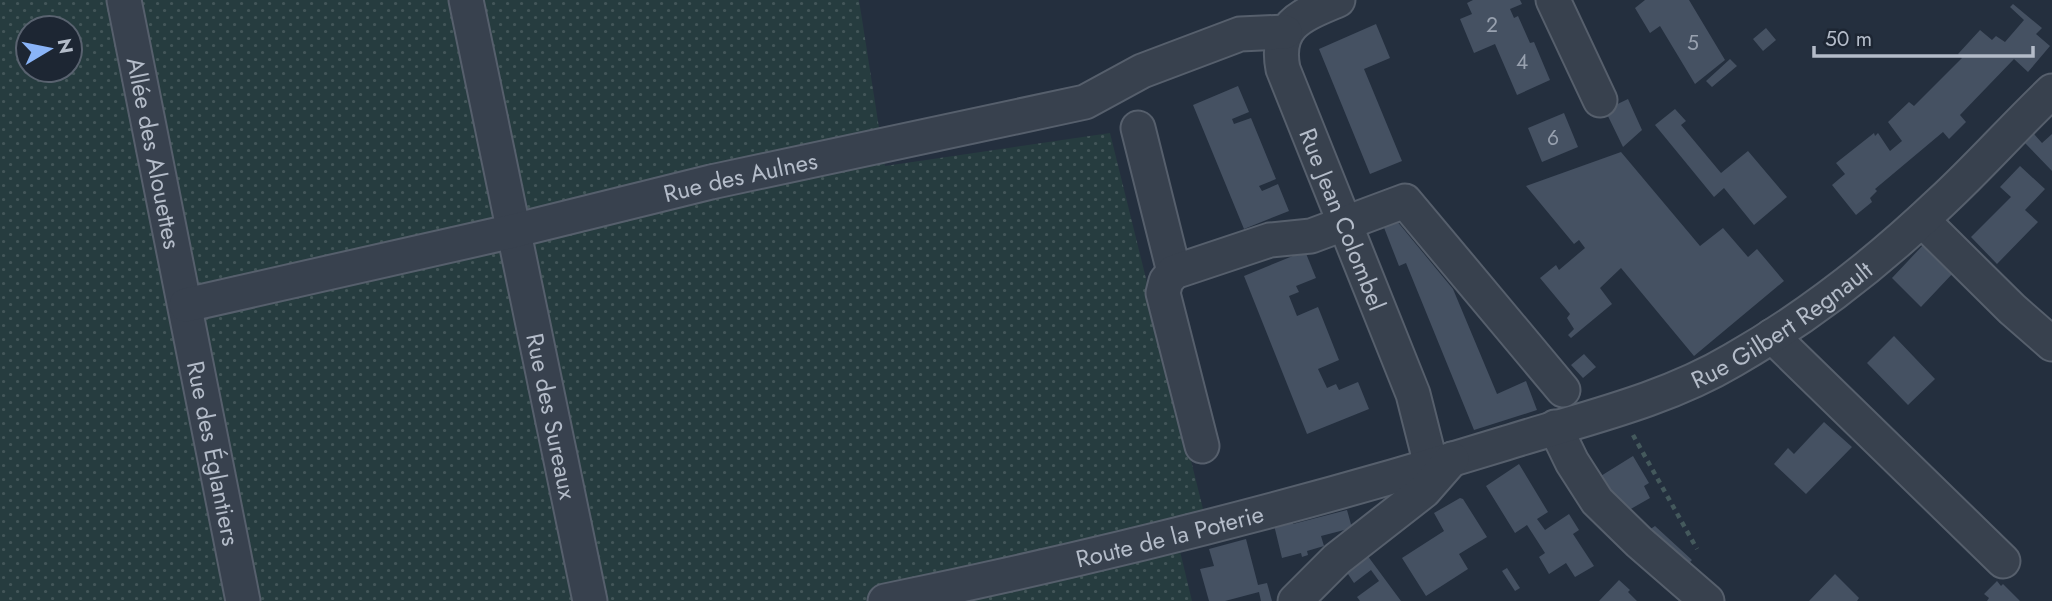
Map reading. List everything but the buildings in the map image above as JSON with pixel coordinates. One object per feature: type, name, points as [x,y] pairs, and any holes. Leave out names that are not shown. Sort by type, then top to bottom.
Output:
[{"type":"street","name":"Allée des Alouettes","points":[[124,0],[186,305]]},
{"type":"street","name":"Rue des Sureaux","points":[[466,0],[590,601]]},
{"type":"street","points":[[1285,32],[1306,15],[1338,0]]},
{"type":"street","points":[[1553,0],[1601,100]]},
{"type":"street","name":"Rue des Aulnes","points":[[186,305],[513,231],[711,182],[1085,102],[1143,71],[1240,34],[1285,32]]},
{"type":"street","name":"Rue Jean Colombel","points":[[1285,32],[1280,56],[1283,69],[1442,462]]},
{"type":"street","name":"Rue Gilbert Regnault","points":[[1442,462],[1672,390],[1714,371],[1772,336],[1854,276],[1922,220],[2052,91]]},
{"type":"street","points":[[1138,128],[1174,272]]},
{"type":"street","points":[[1202,446],[1163,293],[1166,281],[1174,272],[1270,240],[1311,236],[1405,201],[1563,390]]},
{"type":"street","points":[[1922,220],[2012,309],[2052,344]]},
{"type":"street","name":"Rue des Églantiers","points":[[186,305],[243,601]]},
{"type":"street","points":[[1772,336],[2003,561]]},
{"type":"street","points":[[1555,427],[1572,462],[1597,501],[1707,601]]},
{"type":"street","points":[[1295,601],[1337,559],[1424,491],[1442,462]]},
{"type":"street","name":"Route de la Poterie","points":[[885,601],[1160,539],[1276,510],[1442,462]]},
{"type":"path","points":[[1618,408],[1701,557]]},
{"type":"green space","points":[[0,0],[859,0],[885,166],[1110,133],[1205,517],[1172,518],[1192,601],[0,601]]}]
